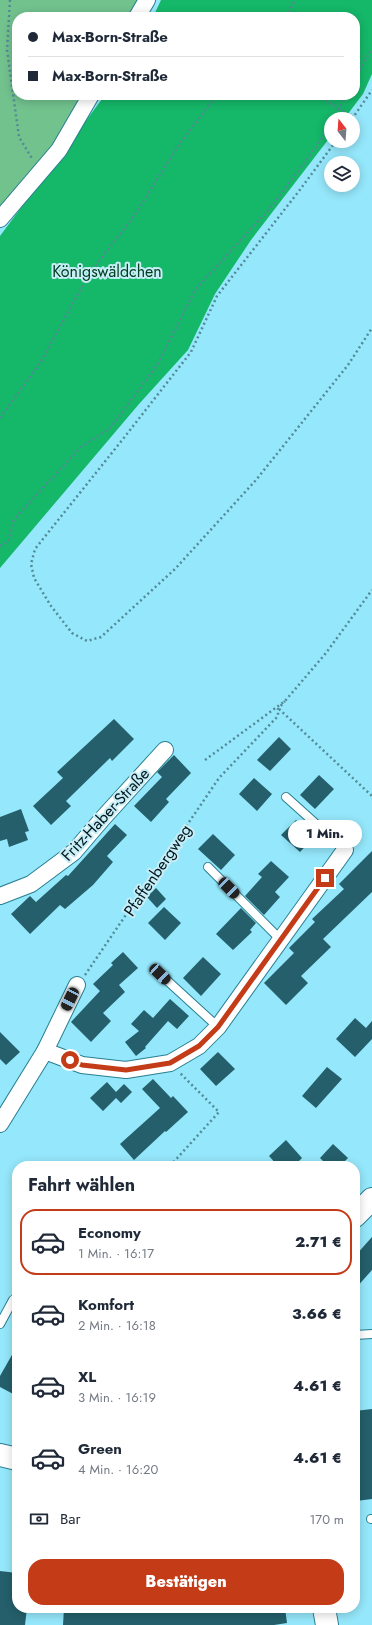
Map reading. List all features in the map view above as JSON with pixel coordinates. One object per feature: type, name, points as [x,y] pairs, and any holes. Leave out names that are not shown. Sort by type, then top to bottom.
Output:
[{"type":"street","points":[[140,12],[147,0]]},
{"type":"street","points":[[0,219],[59,150],[88,100]]},
{"type":"street","name":"Fritz-Haber-Straße","points":[[0,896],[31,884],[74,852],[165,750]]},
{"type":"street","points":[[45,1051],[82,1065],[126,1070],[170,1063],[199,1046],[218,1027],[345,850]]},
{"type":"street","points":[[0,1124],[45,1051],[77,985]]},
{"type":"street","points":[[360,1211],[372,1199]]},
{"type":"street","points":[[0,1455],[12,1458]]},
{"type":"street","points":[[325,1613],[327,1625]]},
{"type":"lane","points":[[286,797],[345,850]]},
{"type":"lane","points":[[208,867],[280,940]]},
{"type":"lane","points":[[160,974],[218,1027]]},
{"type":"lane","points":[[0,1324],[12,1302]]},
{"type":"lane","points":[[360,1335],[367,1336],[372,1334]]},
{"type":"path","points":[[10,0],[7,50],[12,86]]},
{"type":"path","points":[[289,12],[295,0]]},
{"type":"path","points":[[360,70],[372,48]]},
{"type":"path","points":[[356,112],[372,90]]},
{"type":"path","points":[[14,100],[19,137],[40,172]]},
{"type":"path","points":[[0,418],[40,363],[89,274],[134,216],[180,143],[213,100]]},
{"type":"path","points":[[325,100],[344,112]]},
{"type":"path","points":[[337,112],[343,100]]},
{"type":"path","points":[[0,546],[8,542],[14,519],[80,448],[111,427],[156,365],[195,290],[271,207],[324,134]]},
{"type":"path","points":[[331,148],[217,296],[191,352],[35,549],[31,564],[34,578],[50,606],[72,633],[87,641],[101,637],[175,568],[256,480],[348,365],[372,328]]},
{"type":"path","points":[[205,760],[285,701],[326,653],[372,590]]},
{"type":"path","name":"Pfaffenbergweg","points":[[77,985],[219,778],[278,716],[278,709],[285,701]]},
{"type":"path","points":[[278,709],[372,796]]},
{"type":"path","points":[[170,1063],[219,1112],[175,1161]]},
{"type":"green space","points":[[0,0],[147,0],[140,12],[12,12],[12,100],[87,100],[0,219]]},
{"type":"green space","name":"Königswäldchen","points":[[161,0],[372,0],[372,74],[360,98],[360,12],[155,12]]},
{"type":"green space","name":"Königswäldchen","points":[[101,100],[358,100],[349,112],[324,112],[324,145],[251,240],[215,294],[188,350],[139,404],[0,568],[0,236]]},
{"type":"building","points":[[114,719],[134,739],[112,761],[110,758],[66,801],[71,806],[51,825],[33,806],[63,778],[57,772]]},
{"type":"building","points":[[279,737],[291,749],[270,771],[257,760]]},
{"type":"building","points":[[174,755],[191,773],[166,799],[169,802],[151,822],[134,806],[162,777],[157,772]]},
{"type":"building","points":[[319,775],[334,789],[315,809],[300,795]]},
{"type":"building","points":[[254,778],[272,794],[257,811],[239,794]]},
{"type":"building","points":[[21,809],[29,831],[25,832],[28,840],[9,847],[7,839],[0,841],[0,817]]},
{"type":"building","points":[[296,820],[314,837],[300,852],[281,835]]},
{"type":"building","points":[[115,824],[127,835],[107,856],[113,862],[93,885],[65,909],[60,905],[30,934],[11,914],[30,896],[36,902],[66,875],[68,876]]},
{"type":"building","points":[[213,834],[235,855],[221,870],[198,849]]},
{"type":"building","points":[[372,851],[372,892],[323,939],[331,947],[301,976],[308,983],[286,1005],[264,983],[294,953],[289,948],[315,922],[312,919],[344,889],[339,884]]},
{"type":"building","points":[[271,861],[289,877],[275,892],[280,897],[264,915],[245,896],[262,877],[258,874]]},
{"type":"building","points":[[156,888],[166,899],[157,908],[147,897]]},
{"type":"building","points":[[164,907],[181,923],[165,940],[148,923]]},
{"type":"building","points":[[241,908],[256,923],[250,930],[252,932],[233,950],[216,934]]},
{"type":"building","points":[[123,952],[138,968],[119,985],[125,992],[103,1013],[111,1021],[91,1042],[71,1022],[100,991],[93,984],[113,965],[111,963]]},
{"type":"building","points":[[203,957],[221,974],[201,996],[183,978]]},
{"type":"building","points":[[170,999],[189,1016],[177,1029],[168,1021],[145,1047],[146,1048],[136,1056],[125,1042],[139,1031],[131,1024],[144,1010],[153,1018]]},
{"type":"building","points":[[355,1018],[366,1028],[372,1021],[372,1039],[355,1057],[336,1039]]},
{"type":"building","points":[[0,1032],[20,1052],[6,1065],[0,1059]]},
{"type":"building","points":[[218,1052],[235,1069],[216,1086],[200,1069]]},
{"type":"building","points":[[327,1067],[342,1079],[316,1108],[302,1096]]},
{"type":"building","points":[[153,1079],[171,1098],[173,1096],[188,1112],[134,1160],[120,1144],[160,1108],[142,1089]]},
{"type":"building","points":[[107,1082],[116,1092],[124,1084],[132,1092],[121,1103],[116,1098],[103,1111],[90,1098]]},
{"type":"building","points":[[286,1140],[302,1158],[299,1161],[274,1161],[269,1156]]},
{"type":"building","points":[[333,1144],[348,1158],[345,1161],[323,1161],[320,1158]]},
{"type":"building","points":[[372,1237],[372,1270],[360,1283],[360,1250]]},
{"type":"building","points":[[12,1355],[12,1393],[0,1387],[0,1376]]},
{"type":"building","points":[[372,1409],[372,1499],[360,1500],[360,1410]]},
{"type":"building","points":[[0,1571],[12,1572],[12,1613],[26,1613],[25,1625],[0,1625]]},
{"type":"building","points":[[64,1613],[286,1613],[287,1623],[274,1625],[63,1625]]},
{"type":"route","points":[[70,1060],[82,1065],[126,1070],[170,1063],[199,1046],[218,1027],[325,878]]}]
